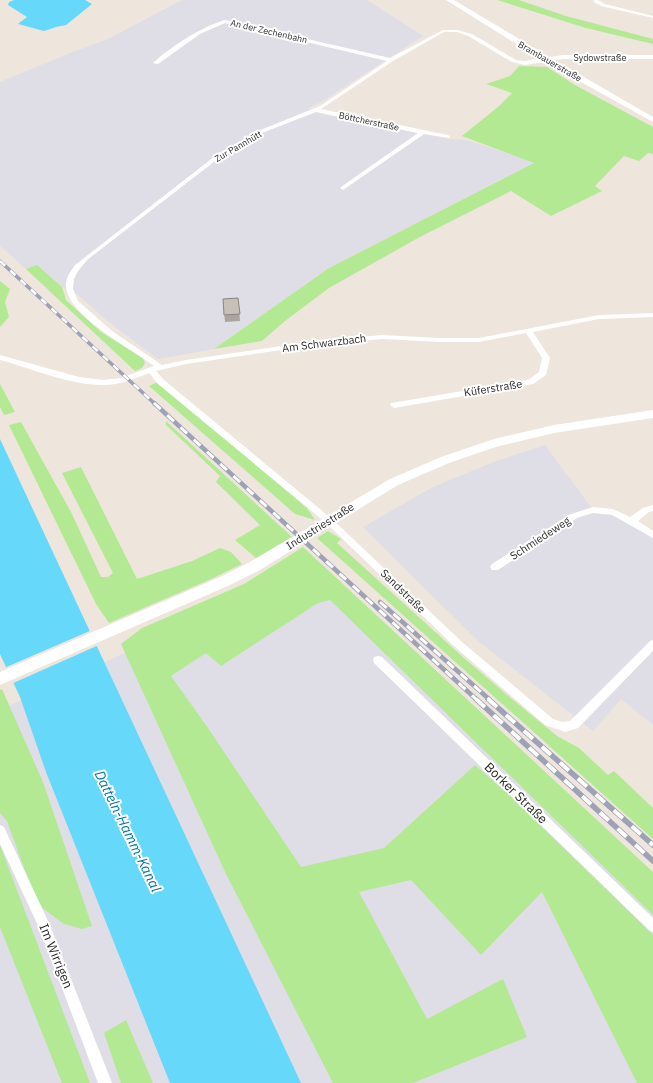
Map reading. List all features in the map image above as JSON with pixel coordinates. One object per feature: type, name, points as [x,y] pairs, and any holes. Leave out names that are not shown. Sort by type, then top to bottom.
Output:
[{"type":"main road","name":"Brambauerstraße","points":[[449,0],[548,60],[653,120]]},
{"type":"main road","name":"Industriestraße","points":[[0,679],[225,581],[255,566],[394,482],[445,460],[494,443],[554,429],[653,414]]},
{"type":"street","points":[[596,0],[603,5],[653,17]]},
{"type":"street","name":"An der Zechenbahn","points":[[156,63],[198,34],[215,24],[225,21],[391,60]]},
{"type":"street","name":"Zur Pannhütt","points":[[161,368],[153,360],[125,344],[101,327],[77,304],[71,296],[69,286],[70,279],[74,271],[85,259],[221,154],[260,132],[316,110],[391,60],[444,31],[457,31],[470,35],[514,61],[525,63],[548,60]]},
{"type":"street","name":"Sydowstraße","points":[[548,60],[563,57],[653,57]]},
{"type":"street","name":"Böttcherstraße","points":[[316,110],[448,137]]},
{"type":"street","name":"Böttcherstraße","points":[[342,188],[423,132]]},
{"type":"street","name":"Am Schwarzbach","points":[[0,357],[92,383],[122,380],[150,370],[186,362],[316,343],[382,337],[479,340],[529,332],[572,321],[599,317],[653,315]]},
{"type":"street","name":"Küferstraße","points":[[394,405],[530,382],[543,372],[546,358],[529,332]]},
{"type":"street","name":"Sandstraße","points":[[150,370],[161,382],[329,521],[458,644],[550,722],[558,726],[568,727],[574,725],[653,644]]},
{"type":"street","points":[[631,521],[646,510],[653,508]]},
{"type":"street","name":"Schmiedeweg","points":[[495,567],[574,516],[593,510],[613,512],[653,535]]},
{"type":"street","name":"Borker Straße","points":[[378,660],[653,926]]},
{"type":"street","name":"Im Wirrigen","points":[[0,831],[45,927],[105,1083]]},
{"type":"shaded area","points":[[182,0],[367,0],[423,36],[321,102],[307,109],[321,114],[448,139],[466,140],[535,162],[329,268],[214,349],[158,359],[115,327],[78,295],[62,287],[37,265],[26,269],[0,246],[0,82],[108,39]]},
{"type":"shaded area","points":[[545,445],[593,510],[613,512],[653,535],[653,725],[621,699],[593,731],[477,640],[363,527],[433,487],[496,461]]},
{"type":"shaded area","points":[[308,569],[653,892],[653,1083],[0,1083],[0,710]]},
{"type":"green space","points":[[497,0],[519,0],[566,16],[653,39],[653,44],[586,28]]},
{"type":"green space","points":[[519,66],[547,67],[575,85],[653,127],[653,154],[648,153],[639,161],[624,156],[595,186],[602,191],[551,216],[511,191],[418,238],[329,288],[285,321],[262,341],[214,349],[329,268],[534,163],[462,136],[498,107],[512,93],[486,84],[510,76]]},
{"type":"green space","points":[[37,265],[62,287],[66,300],[101,332],[143,358],[145,363],[142,368],[135,371],[26,269]]},
{"type":"green space","points":[[0,281],[10,289],[5,302],[9,317],[0,327]]},
{"type":"green space","points":[[158,382],[307,508],[315,520],[295,514],[149,386]]},
{"type":"green space","points":[[0,384],[15,412],[4,415],[0,407]]},
{"type":"green space","points":[[166,421],[292,537],[256,558],[235,540],[260,525],[216,482],[220,476],[166,425]]},
{"type":"green space","points":[[21,422],[71,512],[101,577],[108,577],[113,573],[62,473],[81,467],[137,579],[192,561],[220,548],[231,552],[242,564],[209,580],[109,623],[96,604],[9,425]]},
{"type":"green space","points":[[328,531],[341,539],[337,543],[506,694],[557,736],[579,748],[608,775],[614,771],[653,808],[653,839],[317,538]]},
{"type":"green space","points":[[303,547],[653,872],[653,915],[330,600],[318,603],[221,666],[206,653],[171,676],[208,728],[301,867],[384,848],[475,765],[507,793],[653,935],[653,1083],[637,1083],[542,892],[481,955],[411,880],[359,892],[427,1019],[503,979],[527,1037],[413,1083],[333,1083],[226,874],[121,644],[142,628],[244,584]]},
{"type":"green space","points":[[2,689],[43,782],[92,926],[82,929],[64,924],[37,904],[7,821],[0,813],[0,690]]},
{"type":"green space","points":[[0,845],[90,1083],[62,1083],[0,927]]},
{"type":"green space","points":[[126,1020],[153,1083],[121,1083],[104,1033]]},
{"type":"water","points":[[14,0],[85,0],[92,4],[66,25],[44,31],[18,24],[27,17],[8,5],[9,2]]},
{"type":"water","name":"Datteln-Hamm-Kanal","points":[[0,439],[301,1083],[170,1083],[46,772],[20,697],[0,654]]},
{"type":"pier","points":[[92,630],[99,645],[11,684],[4,668]]},
{"type":"building","points":[[238,298],[240,314],[224,315],[223,299]]},
{"type":"railway","points":[[0,261],[155,404]]},
{"type":"railway","points":[[154,403],[477,700]]},
{"type":"railway","points":[[380,602],[490,700]]},
{"type":"railway","points":[[476,699],[653,861]]},
{"type":"railway","points":[[488,699],[653,845]]}]
